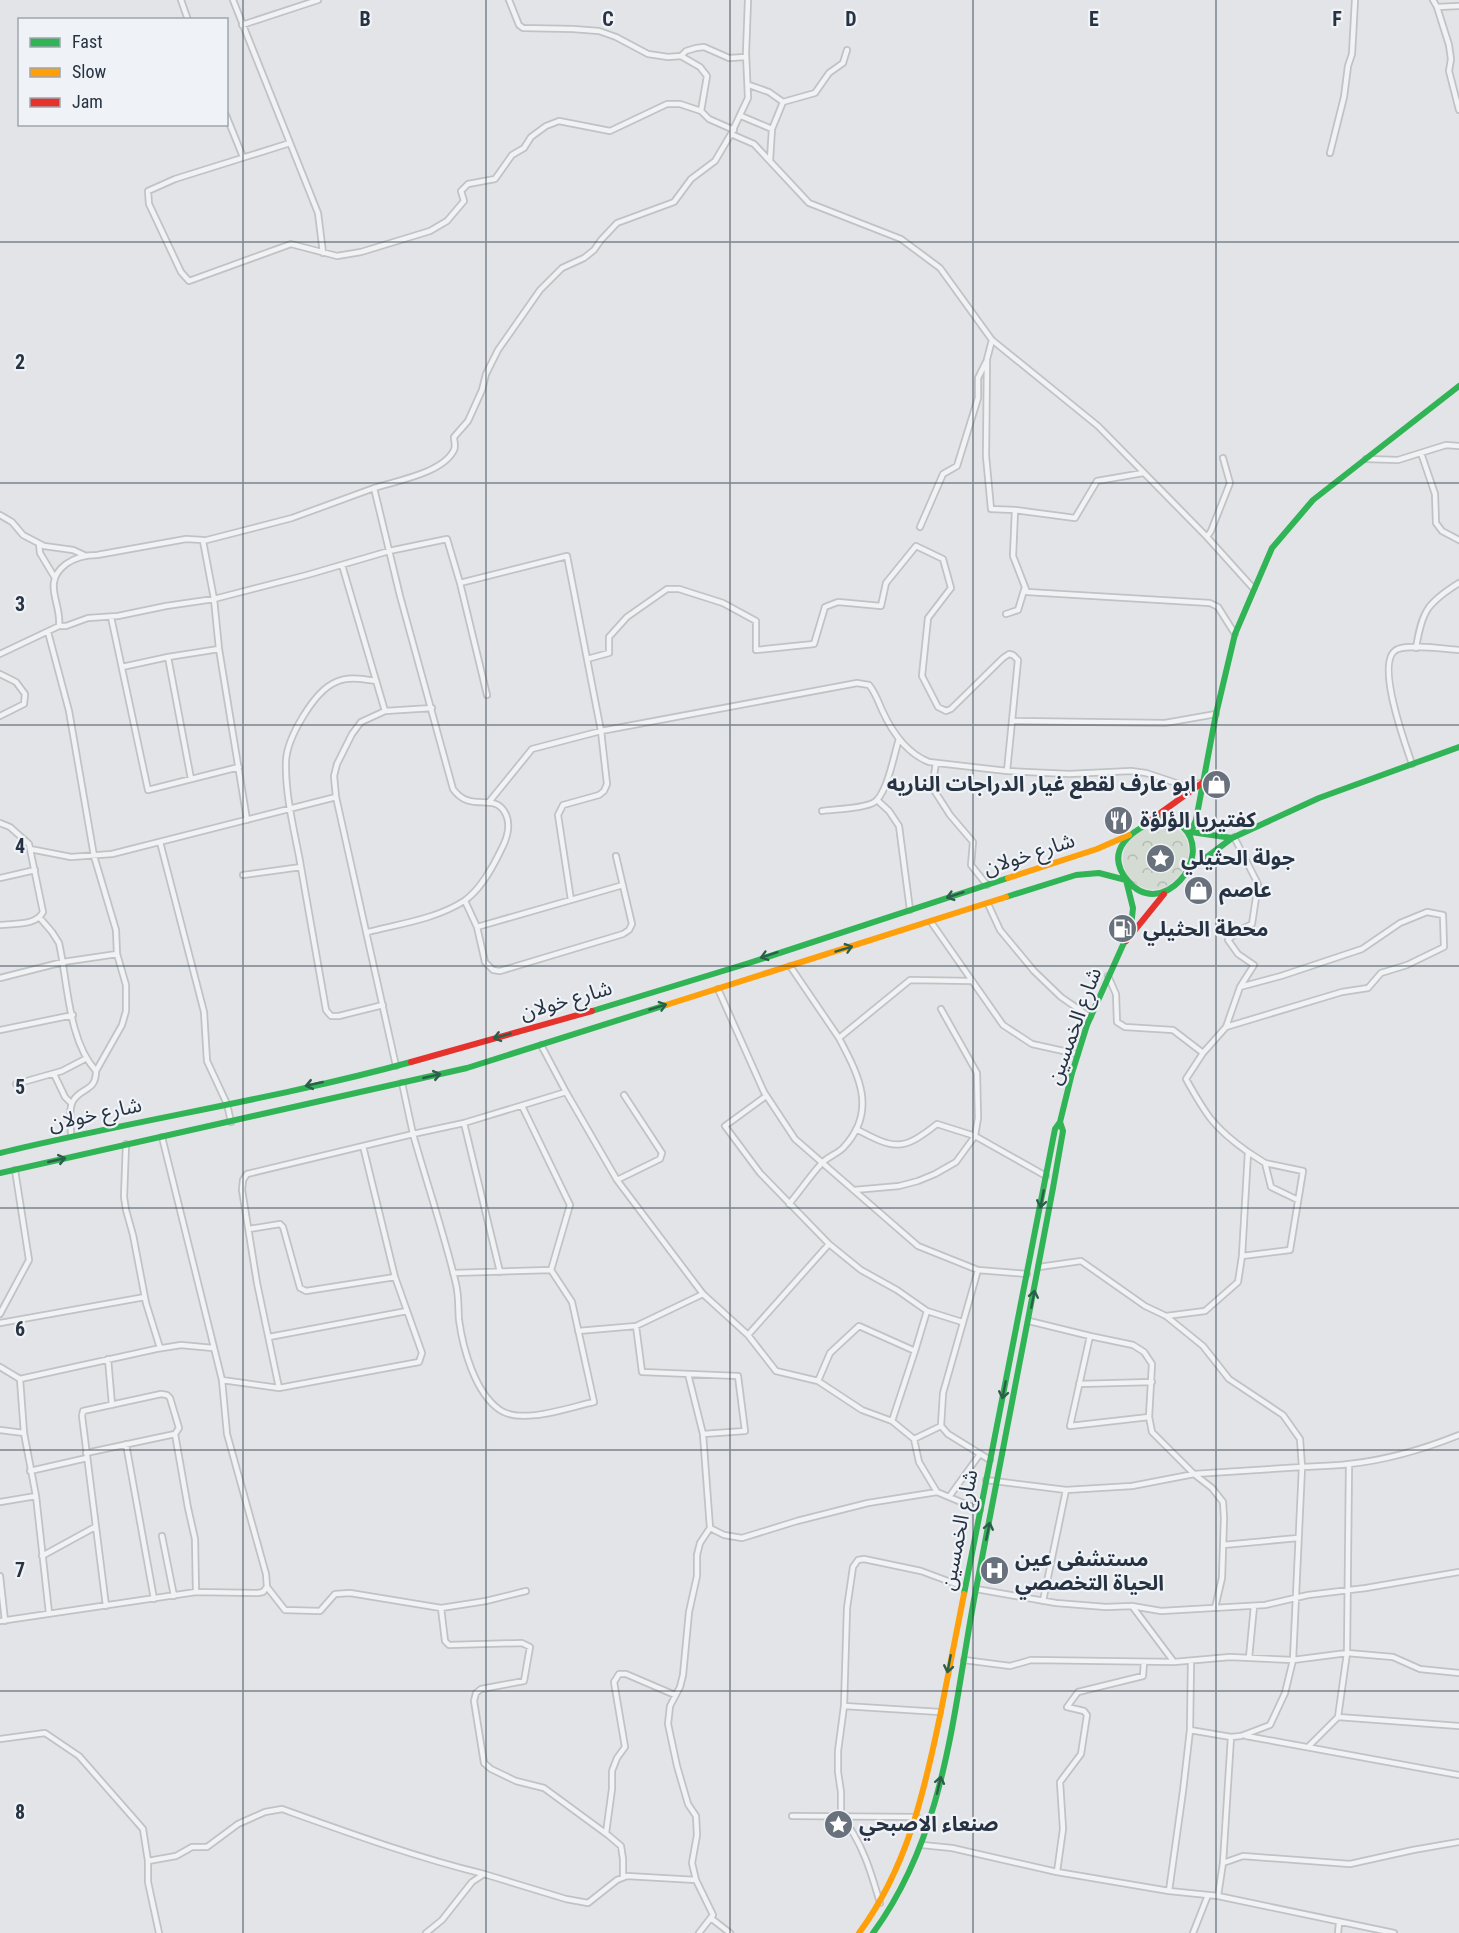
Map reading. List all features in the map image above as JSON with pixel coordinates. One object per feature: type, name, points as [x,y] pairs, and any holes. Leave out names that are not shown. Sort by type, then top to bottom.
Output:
[{"type":"main road","points":[[1187,872],[1193,852],[1191,832],[1196,820],[1216,714],[1235,634],[1272,548],[1314,500],[1459,386]]},
{"type":"main road","points":[[1202,783],[1129,834],[1122,845],[1118,857],[1121,872],[1126,880],[1142,892],[1154,895],[1164,894],[1179,883],[1187,872],[1233,837],[1319,798],[1459,747]]},
{"type":"main road","points":[[1146,824],[1162,819],[1171,820],[1183,825],[1191,832],[1233,837]]},
{"type":"main road","name":"شارع خولان","points":[[0,1153],[71,1135],[227,1104],[396,1066],[629,1000],[1097,849],[1129,834]]},
{"type":"main road","name":"شارع خولان","points":[[0,1173],[467,1068],[1087,873],[1099,873],[1126,880]]},
{"type":"main road","name":"شارع الخمسين","points":[[859,1933],[880,1903],[900,1864],[917,1817],[927,1780],[1055,1129],[1060,1122],[1077,1054],[1090,1017],[1125,943],[1134,915],[1126,880]]},
{"type":"main road","name":"شارع الخمسين","points":[[1125,943],[1164,894]]},
{"type":"main road","points":[[629,1000],[630,1016]]},
{"type":"main road","name":"شارع الخمسين","points":[[873,1933],[912,1870],[922,1845],[940,1782],[1039,1267],[1062,1131],[1060,1122]]},
{"type":"main road","points":[[955,1632],[968,1633]]},
{"type":"main road","points":[[900,1864],[912,1870]]},
{"type":"street","points":[[181,0],[187,18]]},
{"type":"street","points":[[232,0],[318,213],[323,253]]},
{"type":"street","points":[[242,25],[318,0]]},
{"type":"street","points":[[509,0],[519,25],[523,28],[599,31],[648,54],[681,56],[700,67],[707,76],[701,111]]},
{"type":"street","points":[[0,515],[12,522],[23,535],[39,544],[49,548],[73,550],[85,555],[97,555],[186,539],[204,540],[292,518],[374,488],[424,473],[447,460],[455,446],[454,436],[468,421],[498,350],[540,290],[562,268],[584,258],[594,250],[617,223],[674,202],[691,179],[715,161],[741,116],[748,99],[746,57],[748,0]]},
{"type":"street","points":[[1330,153],[1354,46],[1355,0]]},
{"type":"street","points":[[1433,0],[1449,45],[1450,77],[1459,110]]},
{"type":"street","points":[[1437,7],[1459,6]]},
{"type":"street","points":[[681,56],[686,51],[704,47],[729,57],[746,57]]},
{"type":"street","points":[[783,102],[815,93],[829,73],[843,63],[847,50]]},
{"type":"street","points":[[749,85],[769,92],[783,102]]},
{"type":"street","points":[[770,160],[772,129],[783,102]]},
{"type":"street","points":[[290,143],[175,179],[148,191],[149,204],[181,272],[189,281],[291,244],[337,256],[361,252],[430,231],[447,221],[464,201],[461,191],[468,184],[495,179],[512,155],[524,148],[531,137],[546,126],[560,121],[610,131],[667,104],[680,104],[701,111],[709,119],[754,144],[809,202],[901,239],[940,268],[992,340],[1098,426],[1207,537],[1253,588]]},
{"type":"street","points":[[741,116],[772,129]]},
{"type":"street","points":[[228,120],[243,157]]},
{"type":"street","points":[[920,527],[943,474],[957,466],[978,398],[978,378],[987,359],[992,340]]},
{"type":"street","points":[[987,359],[986,456],[991,508],[1076,518],[1097,481],[1143,473]]},
{"type":"street","points":[[1366,459],[1398,460],[1446,445],[1459,446]]},
{"type":"street","points":[[1421,453],[1435,494],[1436,524],[1442,531],[1459,540]]},
{"type":"street","points":[[1207,537],[1230,483],[1223,458]]},
{"type":"street","points":[[368,932],[434,915],[465,901],[491,871],[508,837],[506,813],[500,806],[489,802],[466,801],[459,797],[453,789],[400,596],[374,488]]},
{"type":"street","points":[[1015,510],[1013,556],[1027,592],[1210,603],[1218,607],[1235,634]]},
{"type":"street","points":[[0,654],[59,626],[66,626],[88,618],[111,617],[214,599],[389,551],[447,538],[487,695]]},
{"type":"street","points":[[204,540],[247,820]]},
{"type":"street","points":[[39,544],[40,553],[55,578],[55,603],[60,615],[59,626]]},
{"type":"street","points":[[587,659],[609,653],[609,638],[627,617],[667,590],[679,589],[723,603],[756,621],[756,650],[814,644],[825,607],[838,602],[881,606],[886,583],[916,546],[943,559],[951,588],[928,618],[922,676],[938,707],[946,711],[951,709],[1009,654],[1018,660],[1007,771]]},
{"type":"street","points":[[55,578],[64,566],[85,555]]},
{"type":"street","points":[[460,583],[567,556],[601,731],[607,784],[599,795],[563,805],[558,815],[571,900]]},
{"type":"street","points":[[342,565],[385,711]]},
{"type":"street","points":[[1416,648],[1422,617],[1429,606],[1459,583]]},
{"type":"street","points":[[1006,614],[1018,610],[1025,586]]},
{"type":"street","points":[[111,617],[148,790],[239,766]]},
{"type":"street","points":[[48,633],[69,711],[94,856],[116,930],[117,954],[126,985],[126,1011],[122,1025],[96,1071],[96,1080],[71,1103],[71,1135]]},
{"type":"street","points":[[1412,764],[1393,703],[1389,668],[1394,651],[1399,648],[1459,650]]},
{"type":"street","points":[[122,667],[219,649]]},
{"type":"street","points":[[168,657],[191,779]]},
{"type":"street","points":[[0,674],[16,682],[25,694],[24,704],[0,716]]},
{"type":"street","points":[[376,681],[347,678],[334,682],[326,688],[310,706],[293,735],[286,762],[290,809],[326,1010],[331,1016],[339,1016],[383,1005]]},
{"type":"street","points":[[489,802],[532,749],[601,731],[857,683],[868,685],[874,691],[882,711],[899,739],[917,757],[936,763],[1007,771],[1069,774],[1131,771],[1146,773],[1185,786],[1202,783]]},
{"type":"street","points":[[396,1066],[368,932],[336,798],[334,776],[337,764],[352,734],[361,722],[385,711],[432,708]]},
{"type":"street","points":[[1012,721],[1165,723],[1216,714]]},
{"type":"street","points":[[822,811],[868,804],[877,800],[884,789],[899,739]]},
{"type":"street","points":[[936,763],[932,787],[950,815],[973,842],[971,865],[987,885]]},
{"type":"street","points":[[30,849],[71,857],[112,854],[336,798]]},
{"type":"street","points":[[877,800],[889,811],[899,826],[910,910]]},
{"type":"street","points":[[0,823],[10,827],[29,844],[43,912],[40,918],[34,921],[0,925]]},
{"type":"street","points":[[1233,837],[1258,884],[1252,924],[1228,940],[1238,954],[1254,965],[1239,987],[1226,1027],[1203,1053],[1186,1079],[1206,1114],[1225,1136],[1265,1163],[1303,1171],[1290,1250],[1242,1256]]},
{"type":"street","points":[[160,842],[204,1012],[207,1061],[227,1104],[231,1122]]},
{"type":"street","points":[[465,901],[477,927],[485,962],[489,967],[500,971],[623,934],[629,930],[632,924],[616,856]]},
{"type":"street","points":[[243,875],[301,867]]},
{"type":"street","points":[[0,878],[35,870]]},
{"type":"street","points":[[477,927],[623,885]]},
{"type":"street","points":[[988,904],[1000,930],[1034,971],[1061,998],[1090,1017]]},
{"type":"street","points":[[1226,1027],[1342,992],[1368,988],[1382,973],[1407,965],[1444,947],[1443,915],[1427,912],[1400,922],[1362,949],[1281,976],[1239,987]]},
{"type":"street","points":[[40,918],[59,943],[75,1030],[85,1059],[96,1071]]},
{"type":"street","points":[[931,922],[1003,1025],[1032,1044],[1077,1054]]},
{"type":"street","points":[[0,978],[63,962],[117,954]]},
{"type":"street","points":[[789,1204],[822,1162],[843,1148],[856,1129],[861,1120],[863,1092],[857,1070],[839,1038],[790,966]]},
{"type":"street","points":[[1108,976],[1116,994],[1117,1022],[1125,1027],[1173,1030],[1203,1053]]},
{"type":"street","points":[[839,1038],[910,980],[972,981]]},
{"type":"street","points":[[718,989],[766,1096],[795,1138],[918,1246],[978,1270],[1027,1274]]},
{"type":"street","points":[[854,1190],[899,1186],[935,1174],[956,1162],[975,1136],[978,1118],[977,1073],[941,1009]]},
{"type":"street","points":[[0,1030],[73,1015]]},
{"type":"street","points":[[541,1045],[617,1180],[703,1294],[748,1335],[776,1371],[818,1382],[862,1410],[892,1421],[914,1439],[919,1462],[937,1492]]},
{"type":"street","points":[[16,1084],[54,1074],[85,1059]]},
{"type":"street","points":[[54,1074],[64,1097],[71,1103]]},
{"type":"street","points":[[402,1083],[413,1134],[457,1286],[459,1320],[467,1359],[484,1394],[501,1411],[514,1415],[534,1415],[594,1402],[572,1302],[551,1270],[570,1205],[522,1106]]},
{"type":"street","points":[[279,1388],[257,1283],[242,1190],[243,1180],[247,1174],[464,1123],[566,1092]]},
{"type":"street","points":[[617,1180],[660,1159],[662,1153],[624,1095]]},
{"type":"street","points":[[766,1096],[724,1126],[760,1173],[829,1244],[861,1270],[897,1290],[927,1311],[962,1322]]},
{"type":"street","points":[[464,1123],[500,1272]]},
{"type":"street","points":[[856,1129],[884,1144],[903,1145],[923,1135],[937,1124],[975,1136],[1046,1176]]},
{"type":"street","points":[[161,1136],[222,1380],[227,1434],[266,1574],[267,1587],[285,1610],[320,1611],[335,1594],[350,1593],[441,1608],[486,1601],[526,1591]]},
{"type":"street","points":[[126,1144],[124,1197],[145,1297],[160,1348]]},
{"type":"street","points":[[222,1380],[279,1388],[419,1362],[422,1353],[395,1277],[363,1146]]},
{"type":"street","points":[[1166,1316],[1205,1311],[1238,1282],[1242,1256],[1248,1152]]},
{"type":"street","points":[[1265,1163],[1271,1187],[1298,1200]]},
{"type":"street","points":[[0,1314],[29,1260],[15,1170]]},
{"type":"street","points":[[249,1229],[280,1224],[283,1227],[300,1288],[306,1291],[395,1277]]},
{"type":"street","points":[[748,1335],[829,1244]]},
{"type":"street","points":[[1039,1267],[1081,1261],[1145,1306],[1166,1316],[1203,1346],[1229,1379],[1283,1414],[1300,1439],[1302,1467],[1293,1660],[1285,1693],[1270,1725],[1231,1737],[1190,1730]]},
{"type":"street","points":[[453,1273],[551,1270]]},
{"type":"street","points":[[978,1270],[943,1393],[941,1426],[948,1434],[990,1460]]},
{"type":"street","points":[[578,1331],[636,1326],[703,1294]]},
{"type":"street","points":[[0,1323],[145,1297]]},
{"type":"street","points":[[269,1336],[407,1311]]},
{"type":"street","points":[[892,1421],[927,1311]]},
{"type":"street","points":[[1029,1321],[1133,1345],[1144,1352],[1152,1364],[1149,1417],[1152,1432],[1194,1474],[1212,1488],[1223,1502],[1222,1578],[1215,1608]]},
{"type":"street","points":[[636,1326],[642,1372],[738,1376],[745,1431],[703,1434]]},
{"type":"street","points":[[818,1382],[830,1353],[860,1326],[915,1351]]},
{"type":"street","points":[[1090,1336],[1071,1426],[1149,1417]]},
{"type":"street","points":[[0,1366],[20,1379],[160,1348],[181,1345],[213,1348]]},
{"type":"street","points":[[108,1359],[112,1405]]},
{"type":"street","points":[[688,1374],[703,1434],[710,1528],[700,1543],[697,1555],[697,1576],[689,1612],[683,1675],[670,1706],[668,1724],[688,1804],[696,1816],[697,1835],[692,1863],[696,1880],[713,1915],[699,1933]]},
{"type":"street","points":[[20,1379],[24,1433],[36,1496],[49,1613]]},
{"type":"street","points":[[1079,1384],[1152,1383]]},
{"type":"street","points":[[106,1606],[86,1456],[83,1411],[167,1395],[179,1428],[175,1434],[195,1539],[196,1592]]},
{"type":"street","points":[[914,1439],[941,1426]]},
{"type":"street","points":[[0,1430],[24,1433]]},
{"type":"street","points":[[30,1471],[126,1444],[175,1434]]},
{"type":"street","points":[[986,1480],[1066,1490],[1132,1486],[1194,1474],[1349,1464],[1430,1446],[1459,1435]]},
{"type":"street","points":[[126,1444],[154,1599]]},
{"type":"street","points":[[949,1497],[980,1454]]},
{"type":"street","points":[[1309,1746],[1338,1717],[1347,1653],[1349,1464]]},
{"type":"street","points":[[1043,1601],[1066,1490]]},
{"type":"street","points":[[710,1528],[724,1535],[742,1538],[858,1506],[937,1492],[980,1510]]},
{"type":"street","points":[[0,1502],[36,1496]]},
{"type":"street","points":[[42,1556],[95,1527]]},
{"type":"street","points":[[162,1536],[174,1596]]},
{"type":"street","points":[[1223,1545],[1298,1538]]},
{"type":"street","points":[[880,1903],[862,1850],[841,1816],[842,1792],[838,1773],[838,1751],[844,1706],[848,1608],[853,1567],[858,1560],[864,1559],[921,1570],[964,1587]]},
{"type":"street","points":[[976,1589],[1043,1601],[1106,1607],[1132,1606],[1161,1611],[1254,1606],[1296,1597],[1459,1572]]},
{"type":"street","points":[[0,1576],[2,1621],[196,1592],[258,1593],[263,1592],[267,1587]]},
{"type":"street","points":[[1132,1606],[1174,1662]]},
{"type":"street","points":[[1249,1658],[1254,1606]]},
{"type":"street","points":[[441,1608],[445,1641],[448,1645],[522,1644],[530,1647],[524,1681],[481,1689],[477,1693],[474,1701],[484,1763],[516,1781],[544,1788],[606,1833],[621,1846],[624,1859],[623,1877]]},
{"type":"street","points":[[964,1660],[1010,1666],[1031,1660],[1174,1662],[1249,1658],[1293,1660],[1347,1653],[1393,1657],[1420,1669],[1459,1672]]},
{"type":"street","points":[[1169,1891],[1190,1730],[1191,1661]]},
{"type":"street","points":[[1057,1872],[1063,1829],[1060,1782],[1081,1754],[1087,1715],[1084,1711],[1067,1707],[1078,1692],[1143,1676],[1144,1662]]},
{"type":"street","points":[[606,1833],[612,1771],[625,1747],[614,1682],[619,1674],[626,1674],[675,1695]]},
{"type":"street","points":[[844,1706],[940,1712]]},
{"type":"street","points":[[1338,1717],[1459,1726]]},
{"type":"street","points":[[0,1739],[45,1733],[79,1756],[143,1828],[148,1862],[148,1882],[159,1933]]},
{"type":"street","points":[[1243,1735],[1459,1775]]},
{"type":"street","points":[[1218,1896],[1223,1863],[1231,1737]]},
{"type":"street","points":[[148,1862],[176,1856],[192,1847],[207,1847],[238,1824],[265,1812],[282,1809],[388,1847],[566,1899],[588,1903],[627,1876],[696,1880]]},
{"type":"street","points":[[792,1815],[917,1817]]},
{"type":"street","points":[[1223,1863],[1244,1856],[1350,1864],[1459,1842]]},
{"type":"street","points":[[922,1845],[952,1848],[1057,1872],[1169,1891],[1218,1896],[1394,1933]]},
{"type":"street","points":[[426,1933],[442,1920],[472,1882],[484,1874]]},
{"type":"street","points":[[1193,1933],[1208,1895]]},
{"type":"street","points":[[712,1919],[727,1932]]},
{"type":"street","points":[[1338,1933],[1339,1923]]},
{"type":"green space","points":[[1167,825],[1181,832],[1188,842],[1188,855],[1184,868],[1176,879],[1165,887],[1152,889],[1138,885],[1127,874],[1124,867],[1126,846],[1130,839],[1139,832]]},
{"type":"traffic: fast","points":[[1191,832],[1196,820],[1216,714],[1235,634],[1272,548],[1313,500],[1459,386]]},
{"type":"traffic: fast","points":[[1187,872],[1232,838],[1319,798],[1459,747]]},
{"type":"traffic: fast","points":[[1162,819],[1183,827],[1191,840],[1193,854],[1180,881],[1168,890],[1155,894],[1141,891],[1128,881],[1118,860],[1124,842],[1132,834],[1162,819]]},
{"type":"traffic: fast","points":[[1191,832],[1232,838]]},
{"type":"traffic: fast","points":[[1006,897],[1076,875],[1099,873],[1126,880]]},
{"type":"traffic: fast","points":[[592,1011],[749,963],[1008,878]]},
{"type":"traffic: fast","points":[[964,1594],[1055,1129],[1060,1122],[1087,1025],[1131,927],[1133,908],[1126,880]]},
{"type":"traffic: fast","points":[[0,1173],[467,1068],[666,1005]]},
{"type":"traffic: fast","points":[[0,1153],[309,1087],[411,1062]]},
{"type":"traffic: fast","points":[[873,1933],[898,1894],[917,1854],[944,1768],[1053,1188],[1063,1131],[1060,1122]]},
{"type":"traffic: slow","points":[[1008,878],[1097,849],[1129,835]]},
{"type":"traffic: slow","points":[[666,1005],[1006,897]]},
{"type":"traffic: slow","points":[[859,1933],[890,1882],[912,1829],[934,1745],[964,1594]]},
{"type":"traffic: jam","points":[[1145,824],[1202,783]]},
{"type":"traffic: jam","points":[[1126,941],[1164,894]]},
{"type":"traffic: jam","points":[[411,1062],[592,1011]]},
{"type":"place","name":"ابو عارف لقطع غيار الدراجات الناريه","points":[[1217,784]]},
{"type":"place","name":"كفتيريا الؤلؤة","points":[[1119,820]]},
{"type":"place","name":"جولة الحثيلي","points":[[1160,858]]},
{"type":"place","name":"عاصم","points":[[1198,890]]},
{"type":"place","name":"محطة الحثيلي","points":[[1122,929]]},
{"type":"place","name":"مستشفى عين الحياة التخصصي","points":[[994,1571]]},
{"type":"place","name":"صنعاء الاصبحي","points":[[838,1824]]}]
